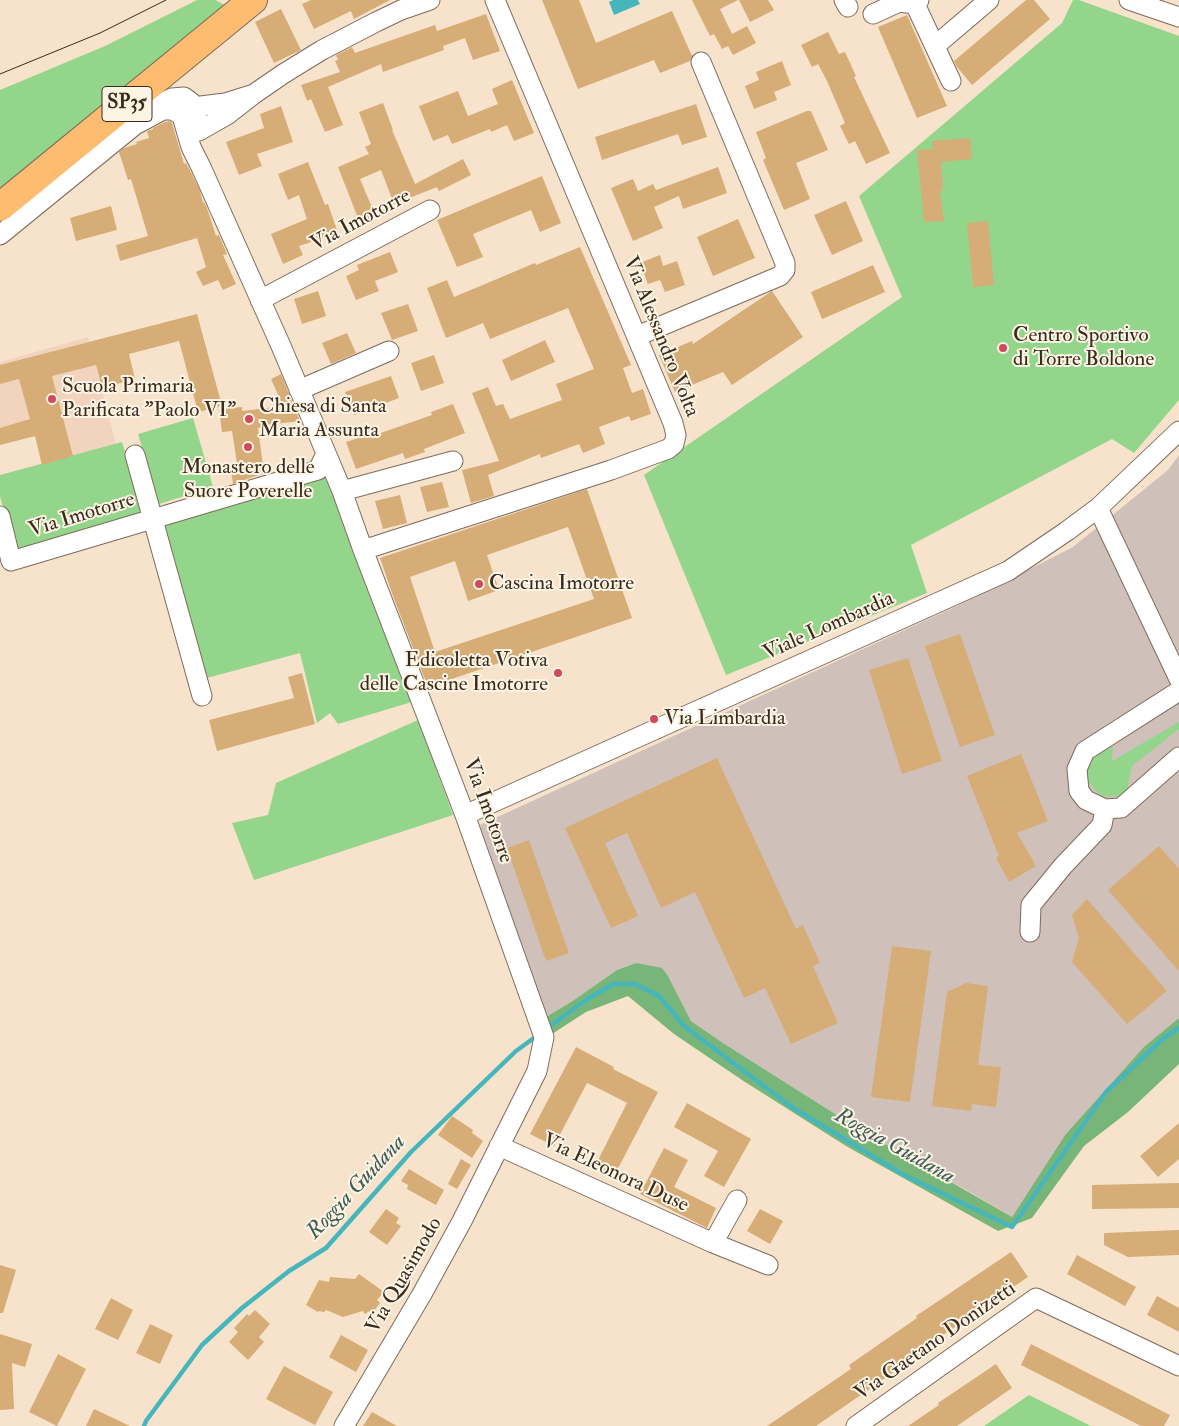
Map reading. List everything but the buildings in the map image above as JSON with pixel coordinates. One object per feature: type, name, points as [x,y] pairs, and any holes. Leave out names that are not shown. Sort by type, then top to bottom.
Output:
[{"type":"highway","name":"SP35","points":[[0,207],[253,0]]},
{"type":"street","points":[[193,130],[227,115],[283,74],[322,50],[401,10],[430,0]]},
{"type":"street","name":"Via Alessandro Volta","points":[[363,550],[611,470],[668,450],[674,444],[676,435],[673,423],[495,0]]},
{"type":"street","points":[[935,46],[989,0]]},
{"type":"street","points":[[1129,0],[1179,17]]},
{"type":"street","points":[[873,14],[900,2],[917,2],[951,81]]},
{"type":"street","points":[[636,333],[642,334],[780,276],[785,270],[785,263],[701,62]]},
{"type":"street","points":[[193,130],[189,117],[201,106],[225,103],[254,94]]},
{"type":"street","points":[[0,235],[162,103],[172,98],[184,97],[192,102],[195,110]]},
{"type":"street","points":[[139,123],[163,110],[173,110],[182,116],[193,130]]},
{"type":"street","name":"Via Imotorre","points":[[193,130],[201,168],[342,491],[465,815],[544,1037],[537,1071],[499,1146]]},
{"type":"street","name":"Via Imotorre","points":[[260,300],[430,210]]},
{"type":"street","points":[[299,390],[389,351]]},
{"type":"street","name":"Viale Lombardia","points":[[465,815],[1008,571],[1068,531],[1098,508],[1179,431]]},
{"type":"street","name":"Via Imotorre","points":[[0,516],[11,561],[318,470],[326,454]]},
{"type":"street","name":"Via Imotorre","points":[[135,455],[202,696]]},
{"type":"street","points":[[342,491],[453,461]]},
{"type":"street","points":[[1098,508],[1179,679]]},
{"type":"street","points":[[1179,691],[1085,751],[1077,769],[1079,791],[1086,800],[1105,809],[1121,808],[1179,757]]},
{"type":"street","points":[[1030,932],[1031,905],[1063,866],[1102,825],[1105,809]]},
{"type":"street","name":"Via Eleonora Duse","points":[[499,1146],[768,1266]]},
{"type":"street","name":"Via Quasimodo","points":[[344,1426],[458,1230],[499,1146]]},
{"type":"street","points":[[713,1243],[737,1200]]},
{"type":"street","name":"Via Gaetano Donizetti","points":[[856,1426],[1036,1298],[1179,1366]]},
{"type":"shaded area","name":"Scuola Primaria Parificata \"Paolo VI\"","points":[[88,337],[116,444],[42,465],[35,436],[0,445],[0,362]]},
{"type":"shaded area","points":[[1179,455],[1179,1018],[1065,1135],[1012,1217],[862,1131],[691,1021],[668,976],[636,963],[617,970],[546,1017],[480,825],[959,605],[1073,547],[1168,470]]},
{"type":"green space","points":[[197,0],[215,0],[227,6],[0,192],[0,90],[105,46]]},
{"type":"green space","name":"Centro Sportivo di Torre Boldone","points":[[1073,0],[1079,0],[1179,36],[1179,400],[1134,453],[1112,439],[911,545],[927,593],[726,675],[644,475],[902,297],[859,196],[1062,23]]},
{"type":"green space","points":[[193,418],[213,487],[159,504],[138,434]]},
{"type":"green space","points":[[122,442],[144,514],[14,550],[0,496],[0,475]]},
{"type":"green space","points":[[327,474],[412,702],[338,724],[330,713],[317,723],[300,653],[207,678],[163,524]]},
{"type":"green space","points":[[418,720],[453,815],[254,880],[232,823],[268,815],[276,783]]},
{"type":"green space","points":[[1179,722],[1179,729],[1132,766],[1127,791],[1118,796],[1108,797],[1099,794],[1089,783],[1086,775],[1087,765],[1093,756],[1104,747],[1113,747],[1112,761]]},
{"type":"green space","points":[[636,963],[662,968],[691,1021],[723,1043],[862,1131],[1012,1217],[1065,1135],[1144,1047],[1179,1018],[1179,1064],[1128,1112],[1084,1146],[1032,1218],[998,1231],[846,1146],[742,1080],[674,1034],[628,996],[586,1012],[552,1034],[546,1017],[617,970]]},
{"type":"green space","points":[[1029,1395],[1091,1426],[984,1426]]},
{"type":"water","points":[[613,0],[638,0],[640,4],[614,15],[609,2]]},
{"type":"waterway","name":"Roggia Guidana","points":[[546,1029],[586,1000],[613,984],[635,984],[659,996],[684,1026],[793,1108],[904,1175],[1012,1227],[1106,1092],[1165,1037],[1179,1028]]},
{"type":"waterway","name":"Roggia Guidana","points":[[144,1426],[202,1345],[242,1308],[289,1271],[326,1248],[411,1152],[516,1051],[538,1035]]},
{"type":"tram line","points":[[0,74],[100,33],[166,0]]},
{"type":"place","name":"Centro Sportivo di Torre Boldone","points":[[1003,348]]},
{"type":"place","name":"Scuola Primaria Parificata \"Paolo VI\"","points":[[52,399]]},
{"type":"place","name":"Chiesa di Santa Maria Assunta","points":[[249,419]]},
{"type":"place","name":"Monastero delle Suore Poverelle","points":[[248,447]]},
{"type":"place","name":"Cascina Imotorre","points":[[479,584]]},
{"type":"place","name":"Edicoletta Votiva delle Cascine Imotorre","points":[[558,673]]},
{"type":"place","name":"Via Limbardia","points":[[654,719]]}]
